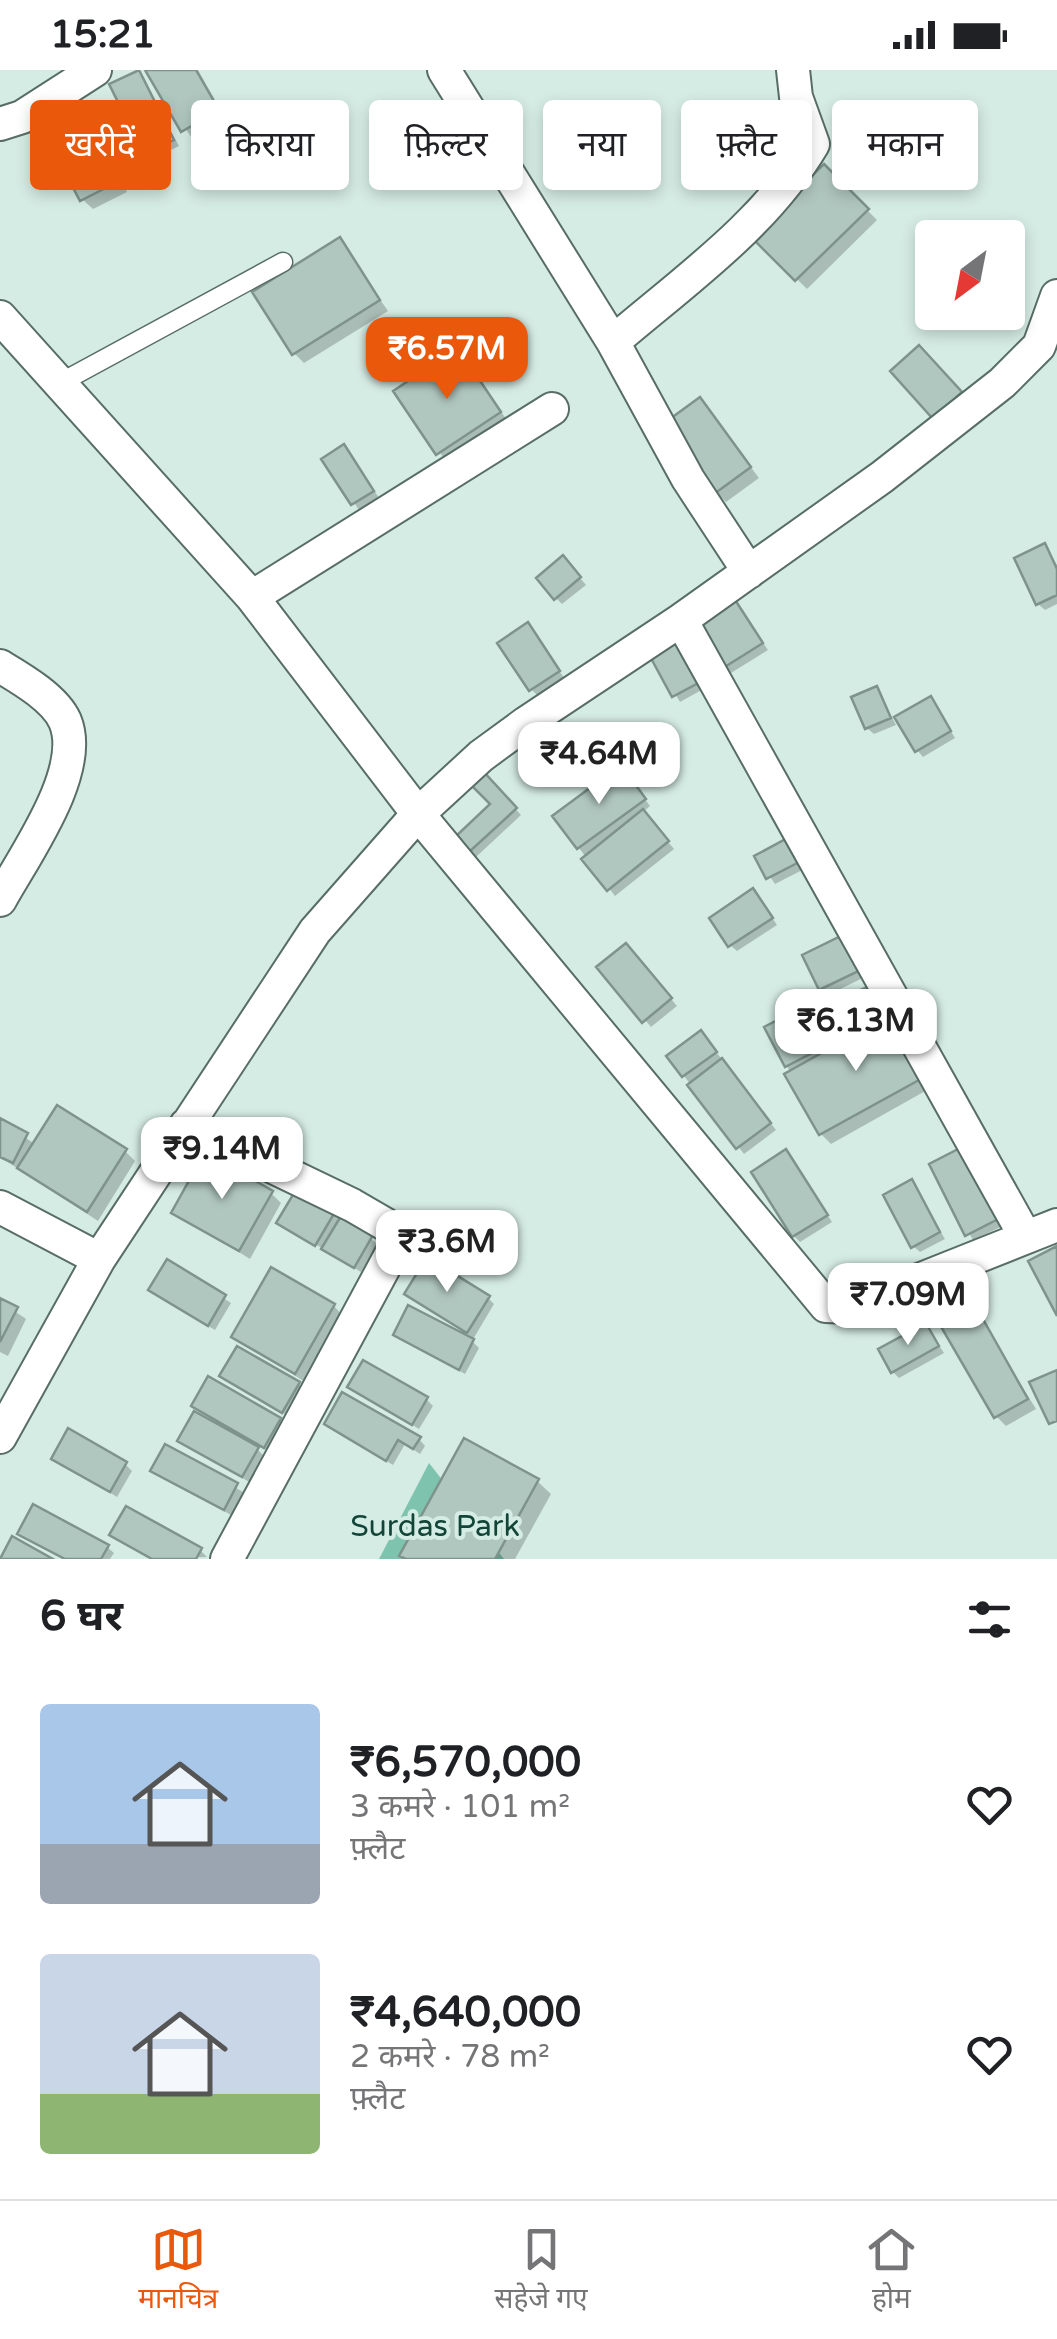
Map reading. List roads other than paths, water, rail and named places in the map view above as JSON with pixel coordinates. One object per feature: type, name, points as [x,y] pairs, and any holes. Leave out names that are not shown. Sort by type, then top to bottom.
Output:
[{"type":"street","points":[[0,124],[22,118],[96,70]]},
{"type":"street","points":[[444,70],[612,342],[688,478],[749,572]]},
{"type":"street","points":[[612,342],[744,230],[804,160],[813,144],[796,97],[793,70]]},
{"type":"street","points":[[0,1437],[99,1259],[314,931],[418,814],[511,734],[682,620],[1002,383],[1038,346],[1057,296]]},
{"type":"street","points":[[0,317],[252,597],[418,814],[826,1306],[851,1307],[1057,1225]]},
{"type":"street","points":[[252,597],[552,409]]},
{"type":"street","points":[[682,620],[1025,1236]]},
{"type":"street","points":[[0,666],[45,698],[65,720],[69,751],[67,776],[0,900]]},
{"type":"street","points":[[186,1125],[352,1204],[402,1234],[227,1559]]},
{"type":"street","points":[[0,1206],[99,1259]]},
{"type":"lane","points":[[60,383],[283,262]]},
{"type":"park label","name":"Surdas Park","points":[[435,1526]]}]
